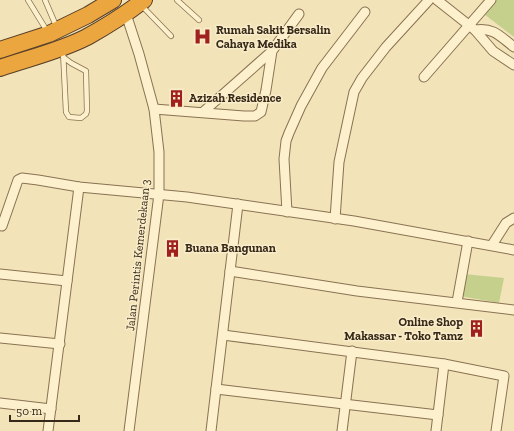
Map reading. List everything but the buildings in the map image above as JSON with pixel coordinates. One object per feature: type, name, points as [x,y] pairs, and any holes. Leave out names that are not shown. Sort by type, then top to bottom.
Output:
[{"type":"highway","points":[[0,50],[54,32],[88,15],[113,0]]},
{"type":"highway","points":[[0,68],[63,52],[126,14],[142,2]]},
{"type":"street","points":[[335,219],[339,162],[354,92],[362,78],[386,47],[429,0]]},
{"type":"street","points":[[437,0],[472,28],[493,51],[514,65]]},
{"type":"street","points":[[424,76],[472,28],[491,0]]},
{"type":"street","points":[[287,212],[284,159],[289,133],[301,106],[322,68],[365,12]]},
{"type":"street","name":"Jalan Perintis Kemerdekaan 3","points":[[126,14],[140,54],[154,109],[159,152],[159,194],[129,431]]},
{"type":"street","points":[[203,112],[272,51],[299,14]]},
{"type":"street","points":[[472,28],[487,29],[492,31],[514,47]]},
{"type":"street","points":[[154,109],[255,116],[261,112],[272,51]]},
{"type":"street","points":[[2,226],[20,179],[38,180],[79,188],[159,194],[238,204],[468,241],[514,250]]},
{"type":"street","points":[[48,431],[79,188]]},
{"type":"street","points":[[211,431],[238,204]]},
{"type":"street","points":[[492,245],[506,223],[514,218]]},
{"type":"street","points":[[457,302],[468,241]]},
{"type":"street","points":[[230,271],[357,290],[514,310]]},
{"type":"street","points":[[0,274],[66,281]]},
{"type":"street","points":[[223,335],[444,364],[504,376],[496,431]]},
{"type":"street","points":[[0,338],[60,344]]},
{"type":"street","points":[[342,431],[352,351]]},
{"type":"street","points":[[436,431],[444,364]]},
{"type":"street","points":[[216,389],[438,415]]},
{"type":"street","points":[[0,403],[51,409]]},
{"type":"lane","points":[[28,0],[54,32]]},
{"type":"lane","points":[[46,0],[54,32]]},
{"type":"lane","points":[[177,0],[198,20]]},
{"type":"lane","points":[[142,2],[171,36]]},
{"type":"lane","points":[[63,52],[86,71],[87,111],[81,118],[69,117],[66,112],[63,52]]},
{"type":"green space","points":[[489,0],[514,0],[514,37],[480,11]]},
{"type":"green space","points":[[464,274],[504,278],[499,303],[460,296]]},
{"type":"place","name":"Rumah Sakit Bersalin Cahaya Medika","points":[[203,37]]},
{"type":"place","name":"Azizah Residence","points":[[176,98]]},
{"type":"place","name":"Buana Bangunan","points":[[172,248]]},
{"type":"place","name":"Online Shop Makassar - Toko Tamz","points":[[476,329]]}]
